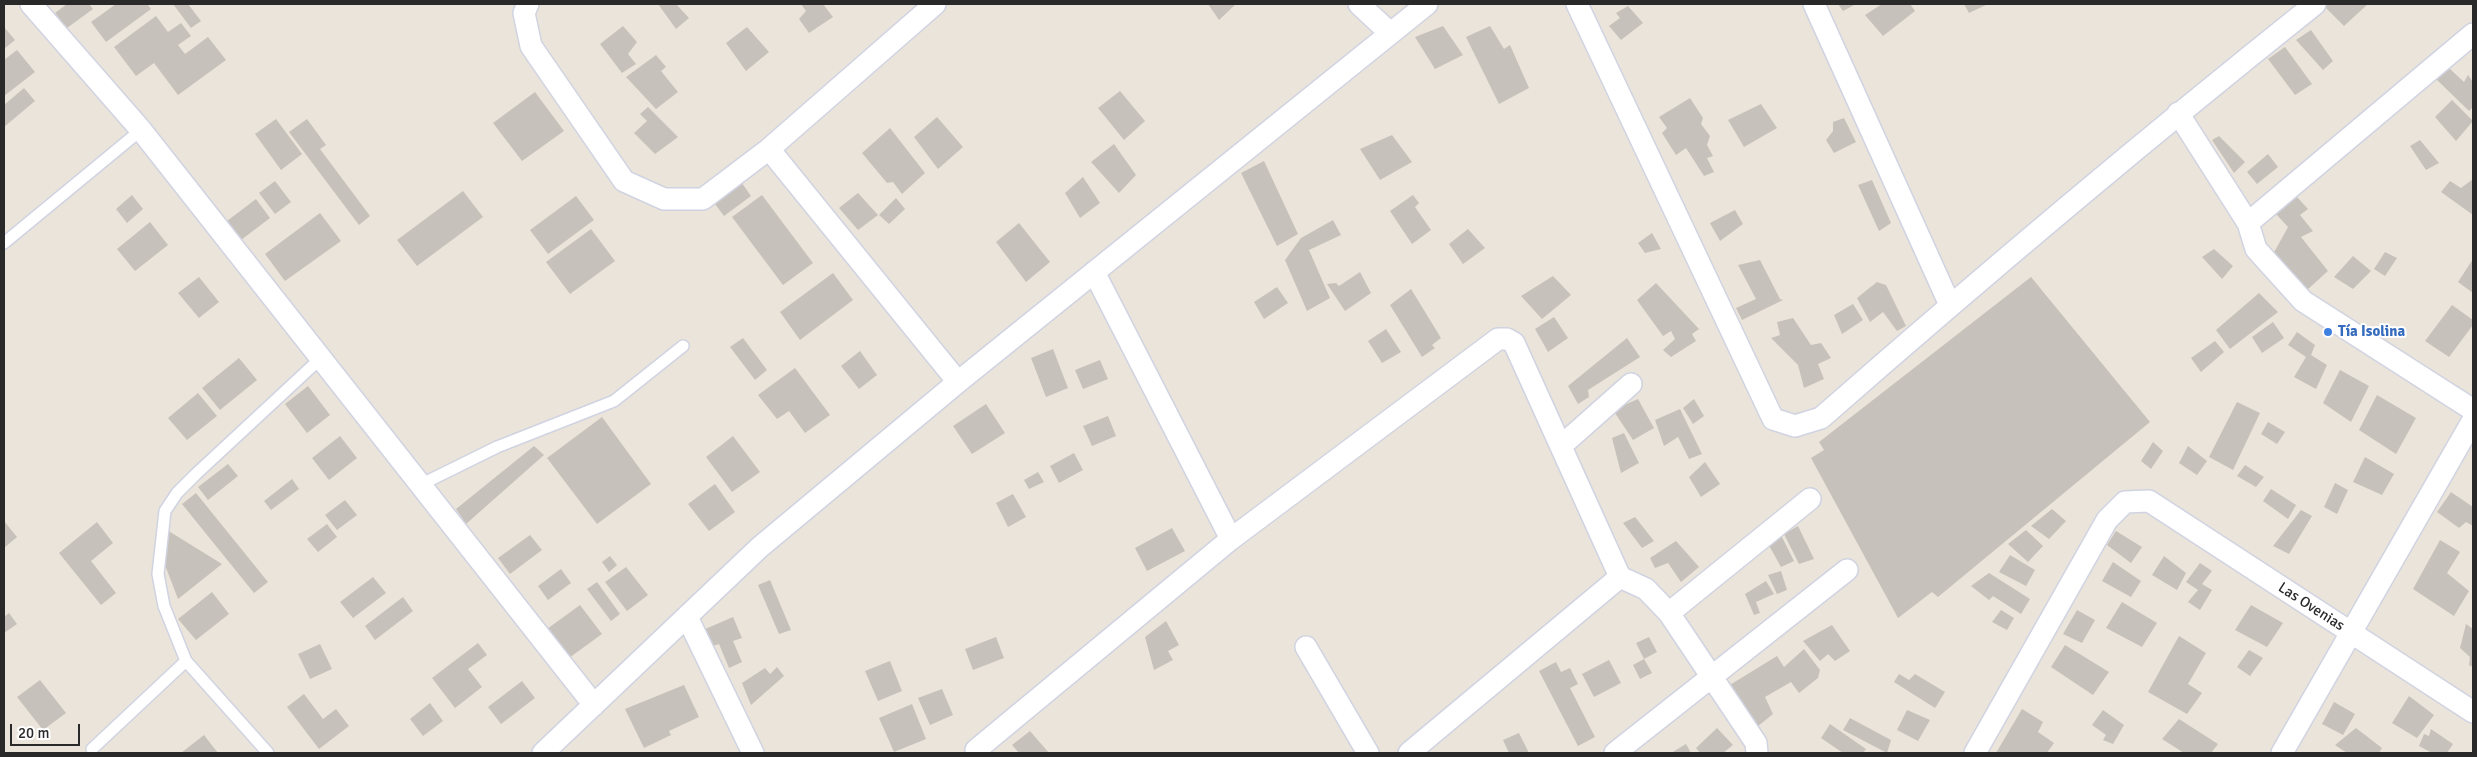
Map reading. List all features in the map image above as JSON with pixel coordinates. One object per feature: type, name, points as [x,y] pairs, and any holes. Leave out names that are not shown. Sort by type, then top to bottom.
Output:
[{"type":"street","points":[[31,4],[141,130],[594,705]]},
{"type":"street","points":[[528,4],[524,13],[531,46],[624,181],[664,199],[703,199],[769,149],[935,4]]},
{"type":"street","points":[[1359,4],[1390,33]]},
{"type":"street","points":[[543,753],[760,547],[958,382],[1427,4]]},
{"type":"street","points":[[1577,4],[1773,419],[1795,426],[1821,418],[1950,304],[2178,113],[2315,4]]},
{"type":"street","points":[[1814,4],[1950,304]]},
{"type":"street","points":[[2248,224],[2473,34]]},
{"type":"street","points":[[2178,113],[2248,224],[2256,249],[2303,301],[2473,410]]},
{"type":"street","points":[[769,149],[958,382]]},
{"type":"street","points":[[1094,272],[1231,539]]},
{"type":"street","points":[[976,750],[1231,539],[1498,339],[1507,339],[1514,343],[1620,577],[1646,589],[1669,613],[1756,743],[1757,753]]},
{"type":"street","points":[[1561,446],[1631,384]]},
{"type":"street","points":[[2282,753],[2473,420]]},
{"type":"street","points":[[1669,613],[1810,499]]},
{"type":"street","name":"Las Ovenias","points":[[1975,753],[2107,520],[2125,502],[2149,501],[2473,712]]},
{"type":"street","points":[[1615,753],[1847,570]]},
{"type":"street","points":[[1409,753],[1620,577]]},
{"type":"street","points":[[687,617],[753,753]]},
{"type":"street","points":[[1306,647],[1368,753]]},
{"type":"lane","points":[[4,243],[141,130]]},
{"type":"lane","points":[[420,485],[497,447],[614,401],[683,346]]},
{"type":"lane","points":[[268,753],[186,661],[164,606],[158,574],[165,511],[177,493],[196,474],[321,358]]},
{"type":"lane","points":[[92,749],[186,661]]},
{"type":"building","points":[[67,4],[89,4],[93,9],[67,28],[55,13]]},
{"type":"building","points":[[116,4],[147,4],[151,9],[106,42],[91,22]]},
{"type":"building","points":[[173,4],[188,4],[201,21],[191,28]]},
{"type":"building","points":[[658,4],[676,4],[689,18],[676,29]]},
{"type":"building","points":[[801,4],[823,4],[833,17],[809,33],[799,19],[806,11]]},
{"type":"building","points":[[1208,4],[1236,4],[1219,20]]},
{"type":"building","points":[[1838,4],[1856,4],[1843,11]]},
{"type":"building","points":[[1882,4],[1910,4],[1915,11],[1883,36],[1865,15]]},
{"type":"building","points":[[1964,4],[1988,4],[1969,13]]},
{"type":"building","points":[[2322,4],[2368,4],[2344,26]]},
{"type":"building","points":[[1628,6],[1643,23],[1621,40],[1609,26],[1620,18],[1616,13]]},
{"type":"building","points":[[156,16],[168,32],[181,23],[191,36],[178,45],[185,54],[208,37],[226,60],[178,95],[154,63],[136,76],[114,47]]},
{"type":"building","points":[[623,26],[637,42],[628,54],[636,64],[622,73],[600,44]]},
{"type":"building","points":[[1443,26],[1463,55],[1435,69],[1415,37]]},
{"type":"building","points":[[1490,26],[1504,49],[1510,45],[1529,88],[1499,104],[1466,37]]},
{"type":"building","points":[[4,27],[15,40],[4,49]]},
{"type":"building","points":[[747,27],[769,52],[746,71],[726,43]]},
{"type":"building","points":[[2311,30],[2333,61],[2323,70],[2296,40]]},
{"type":"building","points":[[2285,47],[2312,84],[2295,95],[2268,59]]},
{"type":"building","points":[[17,50],[35,72],[4,96],[4,60]]},
{"type":"building","points":[[656,55],[666,67],[661,71],[678,92],[656,109],[626,77]]},
{"type":"building","points":[[2449,68],[2464,82],[2468,75],[2473,82],[2473,107],[2469,111],[2436,79]]},
{"type":"building","points":[[24,88],[35,101],[4,127],[4,105]]},
{"type":"building","points":[[1120,91],[1145,121],[1124,140],[1098,108]]},
{"type":"building","points":[[535,92],[564,131],[522,161],[493,123]]},
{"type":"building","points":[[1690,98],[1703,118],[1701,124],[1710,136],[1707,145],[1713,156],[1707,158],[1714,172],[1704,176],[1686,148],[1676,155],[1662,133],[1667,128],[1659,117]]},
{"type":"building","points":[[2452,100],[2473,121],[2456,141],[2435,117]]},
{"type":"building","points":[[1761,104],[1777,128],[1744,147],[1728,120]]},
{"type":"building","points":[[648,107],[678,137],[655,154],[634,133],[647,121],[640,114]]},
{"type":"building","points":[[937,117],[963,147],[938,169],[914,137]]},
{"type":"building","points":[[1844,118],[1856,142],[1834,153],[1826,140],[1833,131],[1833,122]]},
{"type":"building","points":[[276,119],[302,154],[281,170],[255,134]]},
{"type":"building","points":[[307,119],[326,145],[320,149],[370,216],[359,225],[289,132]]},
{"type":"building","points":[[890,128],[925,173],[902,194],[893,182],[887,183],[862,153]]},
{"type":"building","points":[[1392,135],[1412,162],[1380,180],[1360,149]]},
{"type":"building","points":[[2219,136],[2245,162],[2234,173],[2212,140]]},
{"type":"building","points":[[2420,140],[2439,163],[2426,170],[2410,146]]},
{"type":"building","points":[[1114,144],[1136,175],[1119,193],[1091,162]]},
{"type":"building","points":[[2268,154],[2278,167],[2257,184],[2247,172]]},
{"type":"building","points":[[1264,161],[1298,234],[1277,246],[1241,173]]},
{"type":"building","points":[[1083,177],[1100,203],[1080,218],[1065,193]]},
{"type":"building","points":[[739,179],[751,196],[724,216],[712,200]]},
{"type":"building","points":[[2473,179],[2473,215],[2441,192],[2450,181],[2461,188]]},
{"type":"building","points":[[1872,180],[1891,223],[1879,231],[1858,185]]},
{"type":"building","points":[[275,181],[291,202],[275,214],[259,193]]},
{"type":"building","points":[[463,191],[483,217],[417,266],[397,240]]},
{"type":"building","points":[[858,193],[878,215],[858,230],[839,208]]},
{"type":"building","points":[[132,195],[143,209],[127,223],[116,209]]},
{"type":"building","points":[[762,195],[813,263],[783,285],[732,217]]},
{"type":"building","points":[[1413,195],[1419,203],[1415,207],[1431,230],[1412,244],[1390,211]]},
{"type":"building","points":[[576,196],[594,220],[548,254],[530,230]]},
{"type":"building","points":[[2297,197],[2308,209],[2300,215],[2313,231],[2301,237],[2328,271],[2307,290],[2272,256],[2288,227],[2276,214]]},
{"type":"building","points":[[896,198],[905,209],[889,224],[879,215]]},
{"type":"building","points":[[256,199],[270,218],[237,243],[223,224]]},
{"type":"building","points":[[1735,210],[1743,224],[1720,241],[1710,223]]},
{"type":"building","points":[[320,213],[341,241],[285,281],[265,254]]},
{"type":"building","points":[[1333,220],[1341,235],[1309,250],[1330,298],[1307,311],[1285,260],[1301,238]]},
{"type":"building","points":[[150,222],[168,245],[135,271],[117,249]]},
{"type":"building","points":[[1019,223],[1050,262],[1026,282],[996,242]]},
{"type":"building","points":[[591,229],[615,261],[570,294],[546,262]]},
{"type":"building","points":[[1468,229],[1485,248],[1463,264],[1449,244]]},
{"type":"building","points":[[1652,233],[1661,249],[1645,253],[1638,243]]},
{"type":"building","points":[[2214,249],[2233,266],[2222,279],[2202,257]]},
{"type":"building","points":[[2385,252],[2397,258],[2385,276],[2374,269]]},
{"type":"building","points":[[2353,256],[2371,271],[2353,289],[2334,277]]},
{"type":"building","points":[[2473,259],[2473,293],[2458,282]]},
{"type":"building","points":[[1760,260],[1780,299],[1783,300],[1742,320],[1736,308],[1756,299],[1738,265]]},
{"type":"building","points":[[1360,272],[1371,293],[1345,311],[1327,284],[1336,283],[1339,286]]},
{"type":"building","points":[[833,273],[853,300],[800,340],[780,312]]},
{"type":"building","points":[[1553,276],[1571,295],[1542,319],[1521,296]]},
{"type":"building","points":[[199,277],[219,302],[199,318],[178,293]]},
{"type":"building","points":[[2031,277],[2150,422],[1938,597],[1932,592],[1898,618],[1811,458],[1824,450],[1819,442]]},
{"type":"building","points":[[1877,282],[1886,285],[1906,326],[1897,331],[1883,312],[1870,322],[1857,298]]},
{"type":"building","points":[[1656,283],[1699,329],[1692,334],[1696,341],[1671,357],[1663,350],[1675,339],[1671,331],[1663,336],[1637,300]]},
{"type":"building","points":[[1277,287],[1288,303],[1264,319],[1254,302]]},
{"type":"building","points":[[1411,289],[1441,338],[1432,345],[1435,348],[1422,357],[1390,305]]},
{"type":"building","points":[[2259,293],[2278,312],[2230,349],[2216,330]]},
{"type":"building","points":[[1853,304],[1863,320],[1842,334],[1834,315]]},
{"type":"building","points":[[2452,305],[2473,320],[2473,325],[2449,357],[2425,341]]},
{"type":"building","points":[[1554,317],[1568,338],[1548,352],[1535,329]]},
{"type":"building","points":[[1793,318],[1811,345],[1821,343],[1831,358],[1818,364],[1824,379],[1804,388],[1798,365],[1771,338],[1780,335],[1777,322]]},
{"type":"building","points":[[2273,322],[2284,338],[2262,353],[2252,337]]},
{"type":"building","points":[[1386,329],[1401,352],[1382,363],[1368,341]]},
{"type":"building","points":[[2297,332],[2315,345],[2311,355],[2327,365],[2316,389],[2294,377],[2306,357],[2288,345]]},
{"type":"building","points":[[743,338],[767,370],[755,380],[730,347]]},
{"type":"building","points":[[1627,338],[1640,357],[1588,390],[1589,397],[1578,404],[1568,386]]},
{"type":"building","points":[[2215,341],[2224,352],[2201,372],[2191,358]]},
{"type":"building","points":[[1053,349],[1068,388],[1046,397],[1031,358]]},
{"type":"building","points":[[860,351],[877,375],[859,389],[841,366]]},
{"type":"building","points":[[239,358],[257,380],[220,410],[202,388]]},
{"type":"building","points":[[1100,360],[1108,379],[1083,389],[1075,370]]},
{"type":"building","points":[[795,368],[830,415],[805,433],[789,411],[777,419],[758,395]]},
{"type":"building","points":[[2340,370],[2369,386],[2351,422],[2323,403]]},
{"type":"building","points":[[308,386],[330,415],[307,433],[285,404]]},
{"type":"building","points":[[198,393],[217,416],[187,440],[168,418]]},
{"type":"building","points":[[2377,395],[2416,418],[2396,454],[2359,430]]},
{"type":"building","points":[[1638,399],[1654,428],[1633,440],[1613,410]]},
{"type":"building","points":[[1694,399],[1704,416],[1693,424],[1683,408]]},
{"type":"building","points":[[2237,402],[2260,413],[2233,470],[2209,457]]},
{"type":"building","points":[[986,404],[1005,433],[972,454],[953,426]]},
{"type":"building","points":[[1680,409],[1702,454],[1689,459],[1678,437],[1664,446],[1655,420]]},
{"type":"building","points":[[1108,416],[1116,436],[1092,446],[1083,426]]},
{"type":"building","points":[[602,417],[651,484],[597,524],[547,458]]},
{"type":"building","points":[[2268,422],[2285,432],[2277,444],[2261,434]]},
{"type":"building","points":[[1624,433],[1639,463],[1621,473],[1612,438]]},
{"type":"building","points":[[340,436],[357,458],[329,480],[312,458]]},
{"type":"building","points":[[733,436],[760,472],[732,492],[706,457]]},
{"type":"building","points":[[2153,442],[2163,451],[2151,469],[2141,461]]},
{"type":"building","points":[[534,446],[544,455],[466,524],[456,509]]},
{"type":"building","points":[[2188,446],[2207,461],[2197,475],[2179,463]]},
{"type":"building","points":[[1074,453],[1083,470],[1059,483],[1050,466]]},
{"type":"building","points":[[2365,457],[2394,474],[2382,495],[2353,482]]},
{"type":"building","points":[[1705,462],[1720,484],[1701,497],[1689,477]]},
{"type":"building","points":[[228,464],[238,476],[208,500],[198,487]]},
{"type":"building","points":[[2245,465],[2264,477],[2256,487],[2237,476]]},
{"type":"building","points":[[1038,472],[1044,482],[1029,489],[1024,480]]},
{"type":"building","points":[[292,479],[299,489],[271,510],[264,501]]},
{"type":"building","points":[[2335,483],[2348,490],[2337,514],[2324,507]]},
{"type":"building","points":[[715,484],[735,512],[709,531],[688,504]]},
{"type":"building","points":[[2271,489],[2296,505],[2288,519],[2263,501]]},
{"type":"building","points":[[2451,492],[2473,507],[2473,526],[2466,522],[2459,528],[2437,512]]},
{"type":"building","points":[[196,493],[268,582],[254,593],[182,504]]},
{"type":"building","points":[[1013,494],[1026,517],[1008,527],[996,503]]},
{"type":"building","points":[[345,500],[357,515],[337,530],[325,515]]},
{"type":"building","points":[[2052,509],[2066,521],[2049,539],[2031,526]]},
{"type":"building","points":[[2301,510],[2312,516],[2289,554],[2273,546]]},
{"type":"building","points":[[1635,517],[1654,541],[1642,548],[1623,523]]},
{"type":"building","points":[[4,521],[17,537],[4,548]]},
{"type":"building","points":[[97,522],[113,543],[91,561],[116,593],[101,605],[59,553]]},
{"type":"building","points":[[327,524],[337,537],[318,552],[307,539]]},
{"type":"building","points":[[1798,526],[1814,559],[1799,564],[1784,534]]},
{"type":"building","points":[[1172,528],[1185,551],[1147,571],[1135,548]]},
{"type":"building","points":[[167,530],[222,564],[178,599],[165,565]]},
{"type":"building","points":[[2026,530],[2043,546],[2028,562],[2008,544]]},
{"type":"building","points":[[2116,531],[2142,547],[2131,563],[2107,545]]},
{"type":"building","points":[[1780,533],[1794,561],[1781,567],[1766,540]]},
{"type":"building","points":[[530,535],[542,550],[510,574],[498,558]]},
{"type":"building","points":[[2440,540],[2460,552],[2447,573],[2469,591],[2454,616],[2413,589]]},
{"type":"building","points":[[1676,541],[1699,567],[1681,582],[1668,563],[1655,568],[1650,558]]},
{"type":"building","points":[[2010,555],[2035,570],[2026,586],[1999,572]]},
{"type":"building","points":[[610,556],[617,565],[609,572],[602,562]]},
{"type":"building","points":[[2164,556],[2186,573],[2177,590],[2152,575]]},
{"type":"building","points":[[2113,562],[2141,581],[2131,597],[2102,581]]},
{"type":"building","points":[[2200,563],[2212,571],[2202,584],[2212,590],[2200,610],[2188,602],[2198,590],[2186,582]]},
{"type":"building","points":[[626,567],[648,595],[627,611],[605,582]]},
{"type":"building","points":[[561,569],[571,583],[548,600],[538,586]]},
{"type":"building","points":[[1781,571],[1787,590],[1777,594],[1768,575]]},
{"type":"building","points":[[1989,573],[2030,599],[2021,614],[1993,596],[1989,600],[1971,586]]},
{"type":"building","points":[[373,577],[386,593],[353,618],[340,602]]},
{"type":"building","points":[[770,580],[791,630],[779,634],[758,585]]},
{"type":"building","points":[[1766,581],[1774,594],[1756,602],[1760,613],[1754,615],[1745,594]]},
{"type":"building","points":[[597,582],[620,614],[611,621],[587,589]]},
{"type":"building","points":[[212,592],[229,614],[196,640],[178,619]]},
{"type":"building","points":[[403,597],[413,611],[375,640],[365,626]]},
{"type":"building","points":[[2122,602],[2157,623],[2142,647],[2106,628]]},
{"type":"building","points":[[580,605],[602,634],[569,658],[547,629]]},
{"type":"building","points":[[2251,605],[2283,623],[2267,647],[2235,630]]},
{"type":"building","points":[[2001,610],[2014,618],[2007,630],[1992,622]]},
{"type":"building","points":[[2077,610],[2095,620],[2082,643],[2063,634]]},
{"type":"building","points":[[9,613],[17,624],[4,633],[4,617]]},
{"type":"building","points":[[733,617],[742,638],[733,641],[742,662],[729,668],[719,644],[710,647],[703,630]]},
{"type":"building","points":[[1166,621],[1179,645],[1168,651],[1173,660],[1154,670],[1145,637]]},
{"type":"building","points":[[2466,624],[2473,629],[2473,667],[2469,665],[2470,657],[2460,648]]},
{"type":"building","points":[[1832,625],[1850,651],[1835,661],[1828,654],[1820,661],[1803,641]]},
{"type":"building","points":[[2179,636],[2206,653],[2188,684],[2202,693],[2187,714],[2148,692]]},
{"type":"building","points":[[996,637],[1004,658],[973,670],[965,649]]},
{"type":"building","points":[[1649,637],[1657,652],[1644,659],[1636,643]]},
{"type":"building","points":[[478,643],[487,655],[468,669],[482,687],[455,708],[432,678]]},
{"type":"building","points":[[320,644],[332,669],[310,679],[298,654]]},
{"type":"building","points":[[2065,645],[2109,672],[2093,695],[2051,667]]},
{"type":"building","points":[[1804,649],[1820,670],[1818,678],[1799,693],[1791,682],[1765,697],[1773,714],[1752,731],[1725,688],[1777,656],[1784,667]]},
{"type":"building","points":[[2249,650],[2263,658],[2250,676],[2237,667]]},
{"type":"building","points":[[1644,659],[1652,673],[1640,679],[1633,665]]},
{"type":"building","points":[[1609,660],[1621,683],[1594,697],[1582,674]]},
{"type":"building","points":[[890,661],[902,691],[878,701],[865,671]]},
{"type":"building","points":[[1556,662],[1561,672],[1570,668],[1578,684],[1570,688],[1595,737],[1578,746],[1539,671]]},
{"type":"building","points":[[777,667],[784,676],[751,705],[742,683],[765,668],[770,674]]},
{"type":"building","points":[[1899,674],[1909,680],[1915,674],[1945,692],[1935,708],[1894,682]]},
{"type":"building","points":[[40,680],[66,713],[43,730],[17,697]]},
{"type":"building","points":[[522,681],[535,698],[501,724],[488,707]]},
{"type":"building","points":[[684,685],[699,717],[669,731],[671,735],[644,748],[625,709]]},
{"type":"building","points":[[942,689],[953,715],[930,725],[918,698]]},
{"type":"building","points":[[304,694],[323,719],[336,709],[349,726],[319,749],[287,707]]},
{"type":"building","points":[[2409,696],[2434,715],[2417,738],[2392,723]]},
{"type":"building","points":[[2334,702],[2355,714],[2343,735],[2322,724]]},
{"type":"building","points":[[430,703],[443,721],[423,736],[410,719]]},
{"type":"building","points":[[912,704],[926,739],[894,752],[879,718]]},
{"type":"building","points":[[2022,709],[2043,722],[2038,732],[2054,743],[2047,753],[1996,753]]},
{"type":"building","points":[[1907,710],[1930,720],[1918,741],[1897,730]]},
{"type":"building","points":[[2103,710],[2124,725],[2113,744],[2103,740],[2106,735],[2092,725]]},
{"type":"building","points":[[1850,718],[1891,740],[1887,753],[1843,730]]},
{"type":"building","points":[[2179,719],[2218,744],[2211,753],[2184,753],[2162,739]]},
{"type":"building","points":[[1830,724],[1866,749],[1863,753],[1843,753],[1821,738]]},
{"type":"building","points":[[1717,728],[1733,745],[1723,753],[1700,753],[1696,748]]},
{"type":"building","points":[[2356,728],[2382,748],[2379,753],[2347,753],[2335,745]]},
{"type":"building","points":[[2431,729],[2453,744],[2447,753],[2432,753],[2419,746],[2424,734],[2429,736]]},
{"type":"building","points":[[1030,731],[1049,753],[1019,753],[1012,745]]},
{"type":"building","points":[[1519,733],[1529,753],[1509,753],[1503,740]]},
{"type":"building","points":[[204,735],[218,753],[181,753]]},
{"type":"building","points":[[1686,744],[1691,753],[1671,753]]},
{"type":"place","name":"Tía Isolina","points":[[2328,332]]}]
